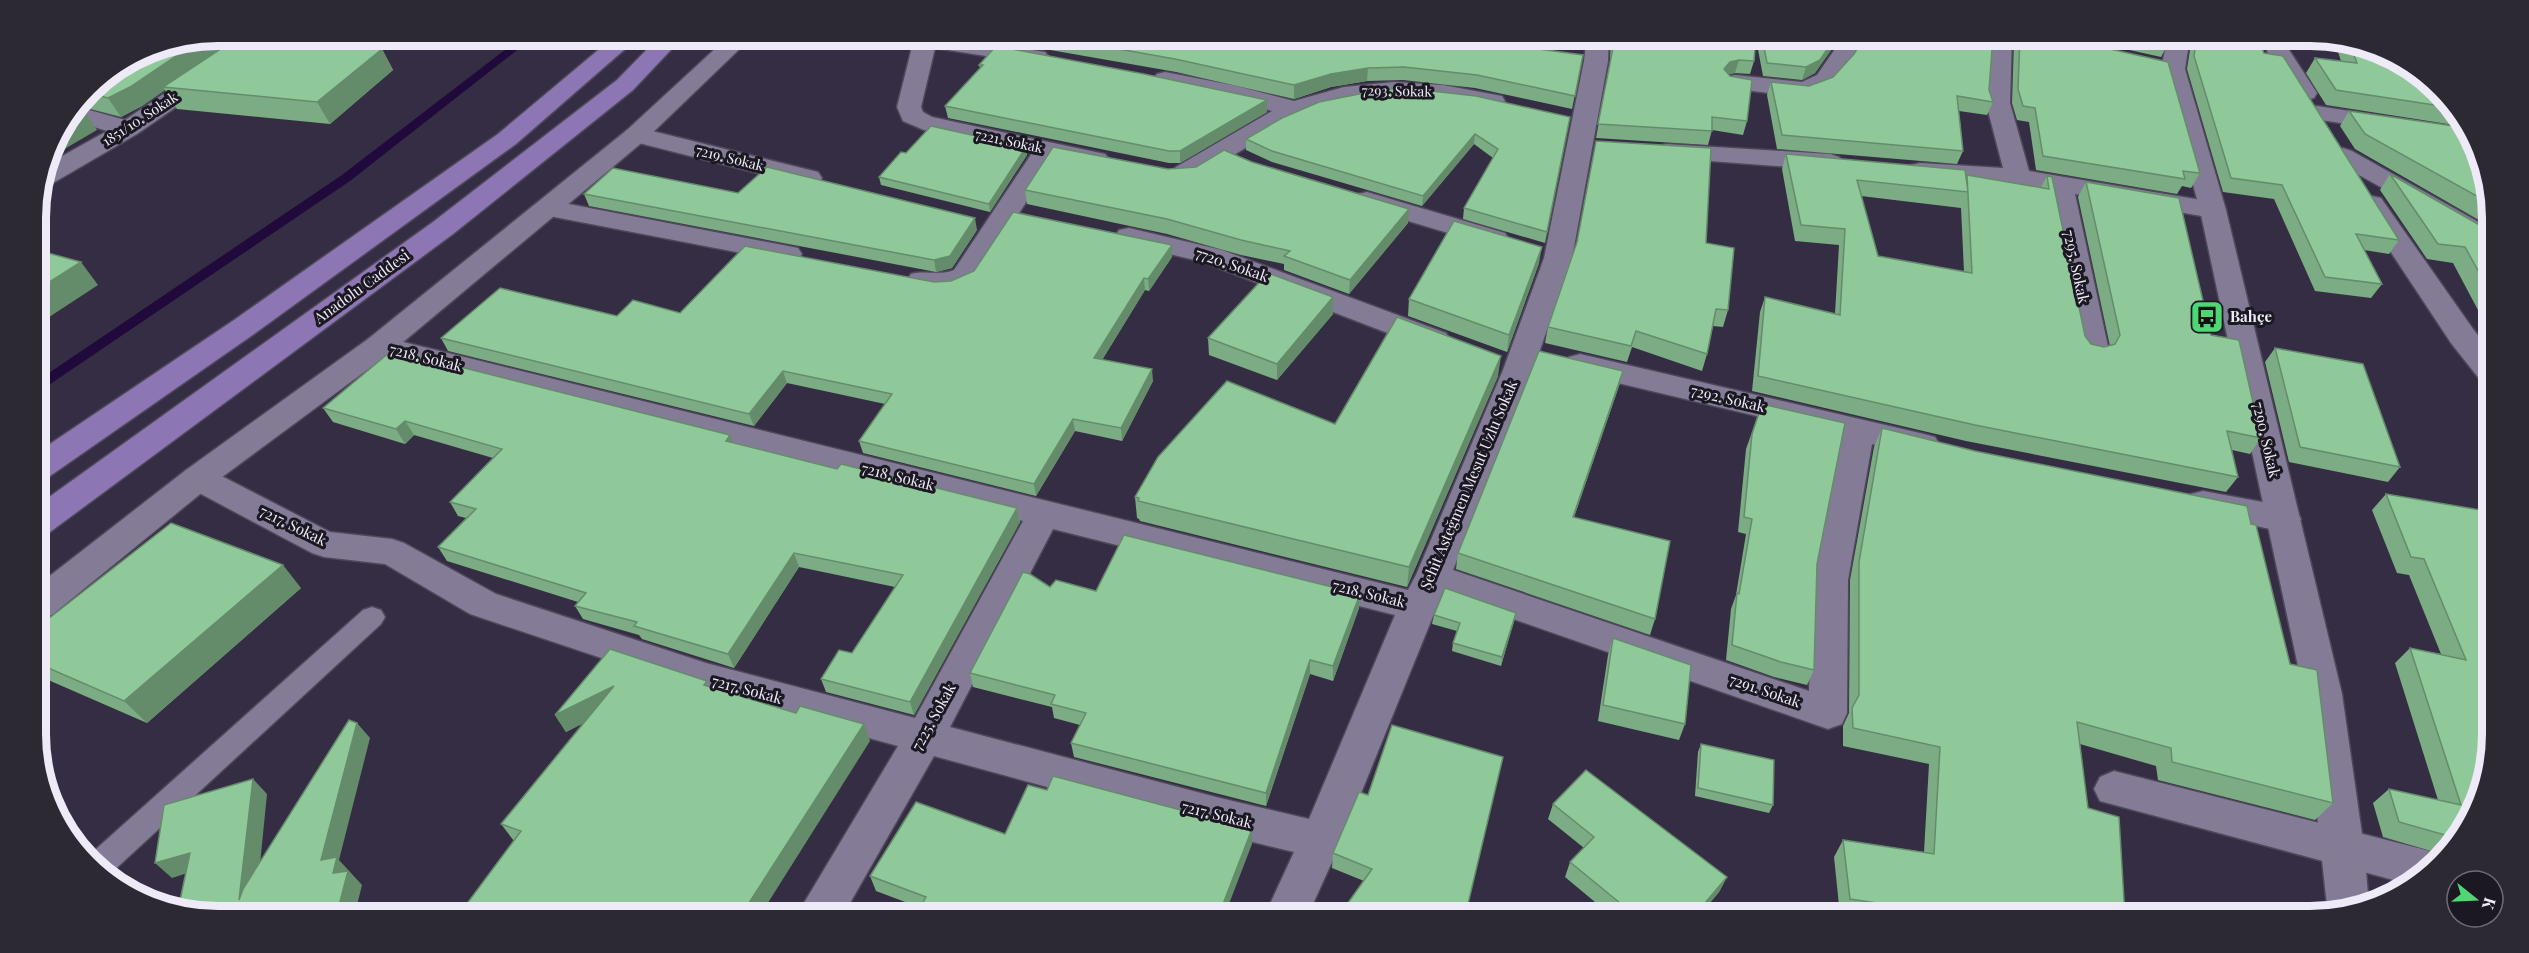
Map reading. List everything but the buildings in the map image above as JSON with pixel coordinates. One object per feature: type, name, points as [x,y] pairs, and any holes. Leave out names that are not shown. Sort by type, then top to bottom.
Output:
[{"type":"highway","points":[[47,462],[244,327],[507,139],[618,46]]},
{"type":"highway","name":"Anadolu Caddesi","points":[[46,517],[443,228],[625,85],[663,46]]},
{"type":"street","name":"1851/10. Sokak","points":[[53,172],[128,129],[249,46]]},
{"type":"street","points":[[46,599],[198,478],[379,346],[636,135],[731,46]]},
{"type":"street","name":"7221. Sokak","points":[[923,46],[909,107],[912,116],[924,123],[1114,162]]},
{"type":"street","points":[[969,46],[1056,60]]},
{"type":"street","points":[[1735,82],[1805,90],[1826,81],[1849,46]]},
{"type":"street","points":[[2001,46],[1998,103],[2018,177]]},
{"type":"street","name":"7290. Sokak","points":[[2174,46],[2162,67],[2213,210],[2323,694],[2348,902]]},
{"type":"street","points":[[2275,46],[2389,230],[2482,361]]},
{"type":"street","name":"Şehit Asteğmen Mesut Uzlu Sokak","points":[[1291,906],[1425,591],[1513,361],[1539,252],[1581,134],[1589,52]]},
{"type":"street","points":[[1147,76],[1237,93],[1295,109]]},
{"type":"street","name":"7293. Sokak","points":[[1223,152],[1295,109],[1356,90],[1394,88],[1435,91],[1513,106]]},
{"type":"street","points":[[2317,113],[2460,135]]},
{"type":"street","points":[[81,115],[128,129]]},
{"type":"street","name":"7219. Sokak","points":[[636,135],[828,183]]},
{"type":"street","points":[[901,276],[936,283],[952,282],[964,276],[1047,150]]},
{"type":"street","points":[[1639,150],[1850,164]]},
{"type":"street","points":[[1158,171],[1186,173],[1223,152],[1252,165]]},
{"type":"street","points":[[2343,156],[2438,208],[2482,236]]},
{"type":"street","points":[[1898,169],[2018,177],[2213,210]]},
{"type":"street","name":"7295. Sokak","points":[[2059,183],[2094,351]]},
{"type":"street","points":[[1342,193],[1539,252]]},
{"type":"street","points":[[548,208],[819,260]]},
{"type":"street","points":[[2438,208],[2482,214]]},
{"type":"street","name":"7720. Sokak","points":[[1098,230],[1212,256],[1462,350]]},
{"type":"street","points":[[2463,336],[2482,338]]},
{"type":"street","name":"7218. Sokak","points":[[379,346],[1044,514],[1425,591]]},
{"type":"street","name":"7292. Sokak","points":[[1513,361],[1858,430],[1956,453]]},
{"type":"street","name":"7291. Sokak","points":[[1425,591],[1828,713],[1830,580],[1858,430]]},
{"type":"street","name":"7217. Sokak","points":[[198,478],[324,544],[392,552],[483,604],[706,678],[1216,815],[1321,840]]},
{"type":"street","points":[[2174,497],[2284,519]]},
{"type":"street","name":"7225. Sokak","points":[[825,906],[924,738],[1044,514]]},
{"type":"street","points":[[2114,789],[2419,867]]},
{"type":"lane","points":[[103,862],[372,617]]},
{"type":"waterway","points":[[47,381],[346,178],[517,46]]},
{"type":"place","name":"Bahçe","points":[[2207,317]]}]
